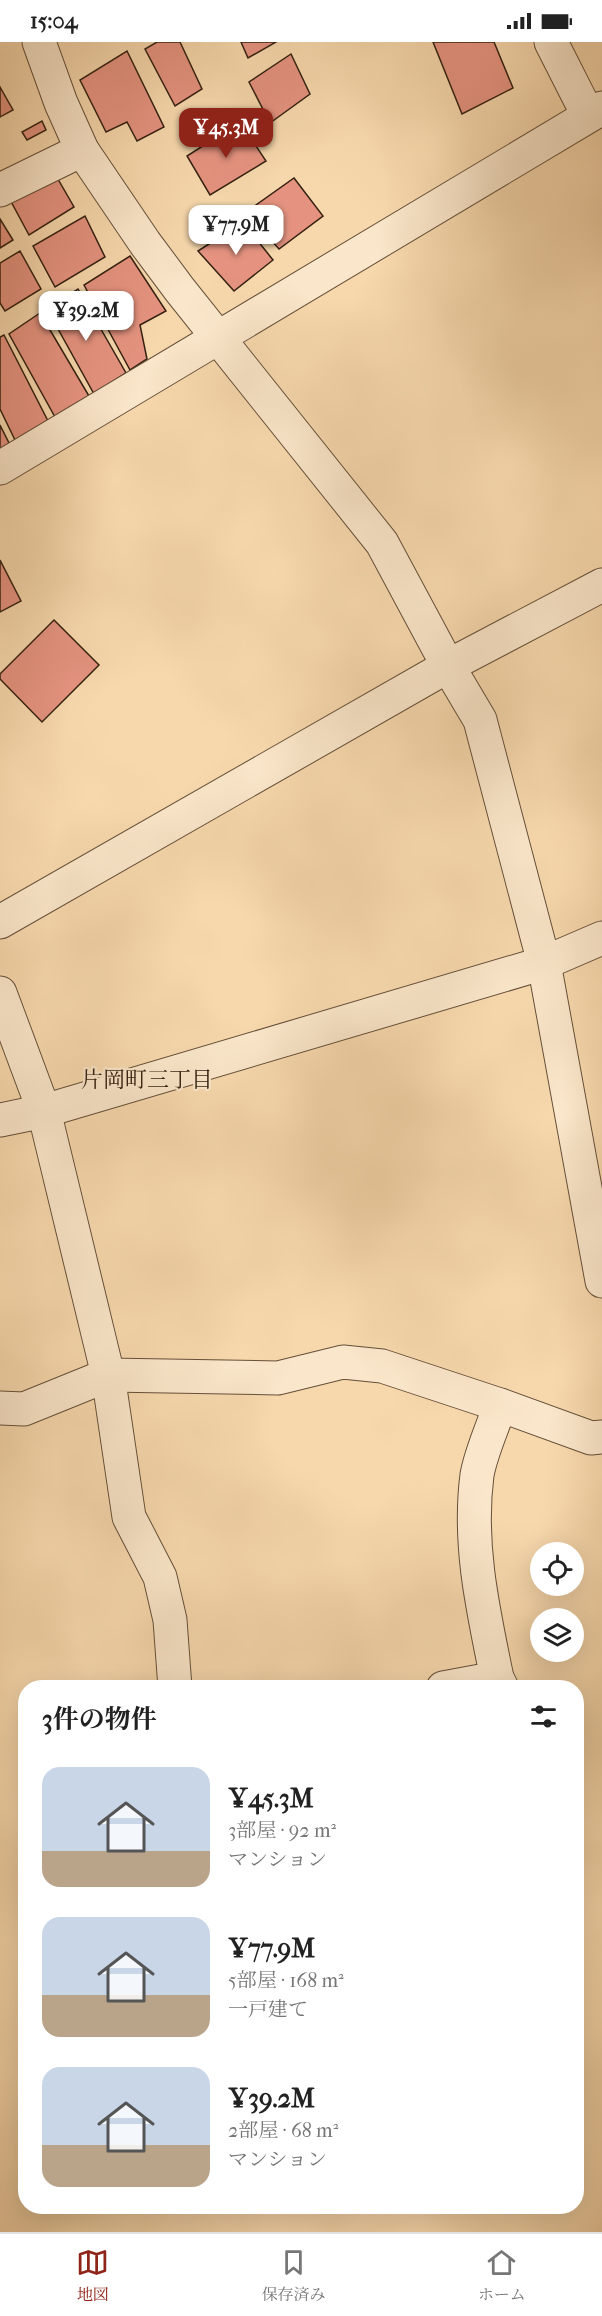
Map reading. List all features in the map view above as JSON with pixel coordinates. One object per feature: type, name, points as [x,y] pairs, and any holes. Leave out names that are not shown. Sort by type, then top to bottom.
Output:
[{"type":"street","points":[[39,42],[61,103],[82,150],[145,243],[217,339],[382,543],[448,666],[480,720],[544,963],[602,1281]]},
{"type":"street","points":[[0,468],[595,112],[551,42]]},
{"type":"street","points":[[0,190],[82,150]]},
{"type":"street","points":[[0,921],[448,666],[602,585]]},
{"type":"street","points":[[0,1120],[44,1111],[544,963],[602,938]]},
{"type":"street","points":[[0,993],[44,1111],[108,1375],[129,1517],[160,1577],[170,1620],[174,1680]]},
{"type":"street","points":[[0,1408],[24,1408],[108,1375],[278,1378],[344,1362],[382,1366],[591,1438],[602,1437]]},
{"type":"street","points":[[498,1680],[480,1595],[474,1534],[478,1473],[500,1405]]},
{"type":"building","points":[[157,42],[180,42],[202,89],[175,106],[145,49]]},
{"type":"building","points":[[241,42],[276,42],[248,58]]},
{"type":"building","points":[[433,42],[494,42],[513,88],[462,114]]},
{"type":"building","points":[[127,51],[164,127],[137,141],[127,122],[106,132],[80,80]]},
{"type":"building","points":[[291,54],[310,94],[270,123],[249,82]]},
{"type":"building","points":[[0,87],[13,110],[0,117]]},
{"type":"building","points":[[42,121],[46,130],[27,140],[22,132]]},
{"type":"building","points":[[240,122],[266,161],[210,195],[187,156]]},
{"type":"building","points":[[51,167],[74,207],[29,235],[8,196]]},
{"type":"building","points":[[294,178],[323,216],[279,249],[246,212]]},
{"type":"building","points":[[85,216],[105,257],[55,287],[33,246]]},
{"type":"building","points":[[0,219],[13,240],[0,248]]},
{"type":"building","points":[[243,222],[273,260],[234,291],[198,251]]},
{"type":"building","points":[[20,251],[41,289],[5,311],[0,303],[0,263]]},
{"type":"building","points":[[130,256],[166,311],[140,325],[147,359],[130,370],[84,285]]},
{"type":"building","points":[[78,289],[126,373],[94,394],[47,309]]},
{"type":"building","points":[[40,313],[89,396],[55,417],[9,334]]},
{"type":"building","points":[[4,335],[48,421],[15,440],[0,409],[0,337]]},
{"type":"building","points":[[0,425],[10,445],[0,450]]},
{"type":"building","points":[[0,560],[21,601],[0,612]]},
{"type":"building","points":[[54,620],[99,665],[42,722],[0,679],[0,674]]},
{"type":"district","name":"片岡町三丁目","points":[[147,1080]]}]
